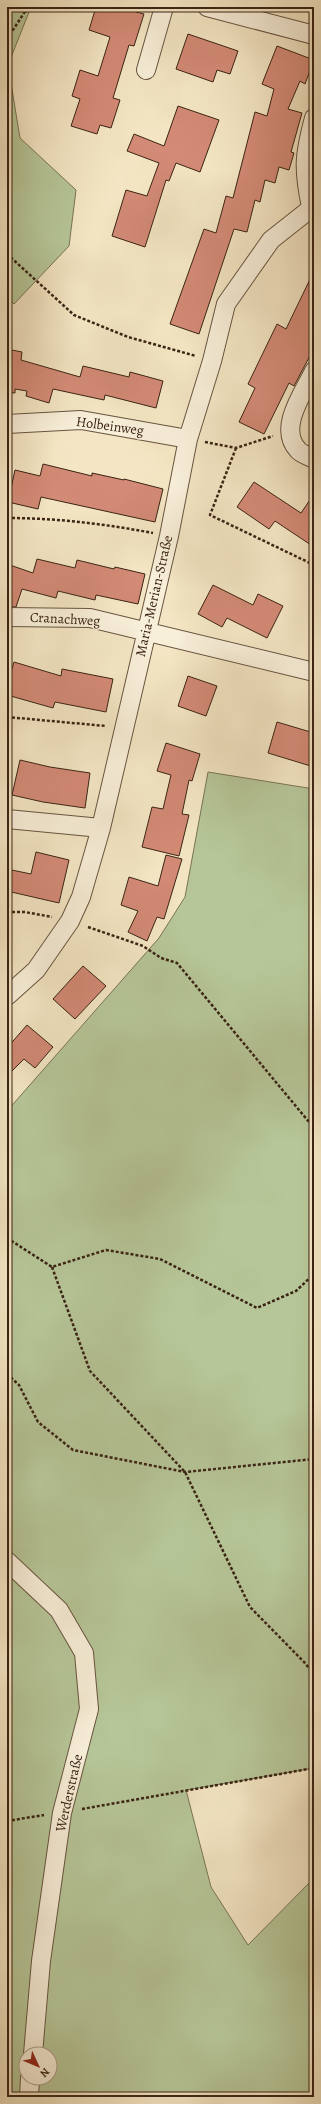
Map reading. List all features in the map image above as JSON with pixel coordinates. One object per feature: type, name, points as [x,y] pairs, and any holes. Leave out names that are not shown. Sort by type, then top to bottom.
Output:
[{"type":"street","points":[[146,70],[164,7]]},
{"type":"street","points":[[207,7],[314,35]]},
{"type":"street","points":[[312,206],[305,179],[305,152],[314,118]]},
{"type":"street","name":"Maria-Merian-Straße","points":[[7,996],[36,970],[70,921],[81,897],[102,828],[169,536],[188,439],[212,361],[226,304],[271,240],[312,206]]},
{"type":"street","points":[[314,371],[293,414],[290,433],[298,450],[314,459]]},
{"type":"street","name":"Holbeinweg","points":[[7,424],[80,420],[188,439]]},
{"type":"street","name":"Cranachweg","points":[[7,617],[90,618],[314,672]]},
{"type":"street","points":[[7,819],[102,828]]},
{"type":"street","name":"Werderstraße","points":[[7,1561],[59,1610],[84,1652],[89,1709],[62,1813],[41,1961],[33,2046]]},
{"type":"street","points":[[28,2097],[29,2086]]},
{"type":"path","points":[[7,39],[28,7]]},
{"type":"path","points":[[7,254],[74,316],[128,337],[212,361]]},
{"type":"path","points":[[188,439],[236,448],[272,436],[290,433]]},
{"type":"path","points":[[236,448],[210,515],[314,566]]},
{"type":"path","points":[[7,518],[34,518],[113,526],[169,536]]},
{"type":"path","points":[[7,717],[125,728]]},
{"type":"path","points":[[143,946],[161,958],[177,962],[314,1128]]},
{"type":"path","points":[[7,1238],[52,1267],[90,1371],[185,1472],[250,1607],[305,1663],[314,1675]]},
{"type":"path","points":[[52,1267],[106,1250],[160,1259],[256,1308],[296,1291],[314,1274]]},
{"type":"path","points":[[7,1374],[19,1385],[38,1422],[73,1450],[185,1472],[314,1459]]},
{"type":"path","points":[[7,1821],[62,1813],[314,1768]]},
{"type":"green space","points":[[7,7],[31,7],[8,65],[20,138],[76,190],[69,246],[14,304],[7,297]]},
{"type":"green space","points":[[208,772],[314,789],[314,1768],[186,1790],[211,1887],[248,1945],[314,1878],[314,2097],[7,2097],[7,1111],[159,938],[185,897]]},
{"type":"building","points":[[96,7],[137,7],[136,12],[144,14],[134,46],[129,45],[113,98],[120,100],[111,128],[100,125],[97,134],[71,126],[80,99],[72,96],[80,70],[98,76],[110,37],[89,30]]},
{"type":"building","points":[[188,34],[238,51],[230,74],[217,70],[213,82],[176,69]]},
{"type":"building","points":[[277,46],[314,60],[305,84],[300,81],[288,109],[302,113],[291,152],[294,153],[289,170],[279,167],[275,183],[265,180],[260,202],[255,200],[247,232],[234,229],[199,334],[170,324],[204,229],[216,233],[226,196],[233,198],[255,112],[267,116],[274,89],[262,84]]},
{"type":"building","points":[[178,106],[219,120],[200,172],[176,163],[169,181],[166,180],[145,247],[112,236],[126,190],[147,196],[159,163],[127,151],[134,134],[164,146]]},
{"type":"building","points":[[314,271],[314,348],[294,386],[289,383],[264,434],[239,422],[255,388],[248,384],[277,324],[286,329]]},
{"type":"building","points":[[7,349],[22,352],[21,360],[80,377],[83,366],[129,377],[130,372],[163,381],[156,408],[105,395],[104,400],[53,389],[49,403],[26,396],[27,391],[15,389],[15,393],[7,392]]},
{"type":"building","points":[[43,464],[92,476],[92,473],[124,479],[163,489],[155,522],[41,497],[38,509],[8,502],[15,470],[40,476]]},
{"type":"building","points":[[254,482],[301,513],[314,494],[314,547],[275,521],[269,529],[237,507]]},
{"type":"building","points":[[37,559],[75,568],[77,560],[114,569],[115,567],[145,574],[138,604],[96,595],[95,600],[58,591],[56,598],[22,589],[16,607],[7,607],[7,564],[33,573]]},
{"type":"building","points":[[213,585],[253,605],[258,594],[283,606],[267,638],[227,618],[222,627],[198,614]]},
{"type":"building","points":[[14,662],[61,676],[62,669],[113,679],[106,712],[55,702],[53,708],[7,695],[7,671],[11,672]]},
{"type":"building","points":[[188,676],[217,686],[206,716],[178,706]]},
{"type":"building","points":[[277,722],[314,733],[314,767],[268,753]]},
{"type":"building","points":[[166,743],[200,754],[192,781],[189,780],[182,814],[189,815],[179,856],[142,847],[152,807],[163,809],[171,775],[157,771]]},
{"type":"building","points":[[20,760],[50,767],[90,773],[85,808],[43,802],[12,795]]},
{"type":"building","points":[[36,852],[69,860],[59,903],[7,891],[7,869],[31,874]]},
{"type":"building","points":[[166,855],[182,859],[164,919],[157,917],[147,941],[128,932],[138,911],[121,905],[129,877],[158,886]]},
{"type":"building","points":[[83,966],[106,986],[75,1019],[53,999]]},
{"type":"building","points":[[27,1025],[53,1047],[35,1068],[24,1059],[7,1076],[7,1048]]}]
